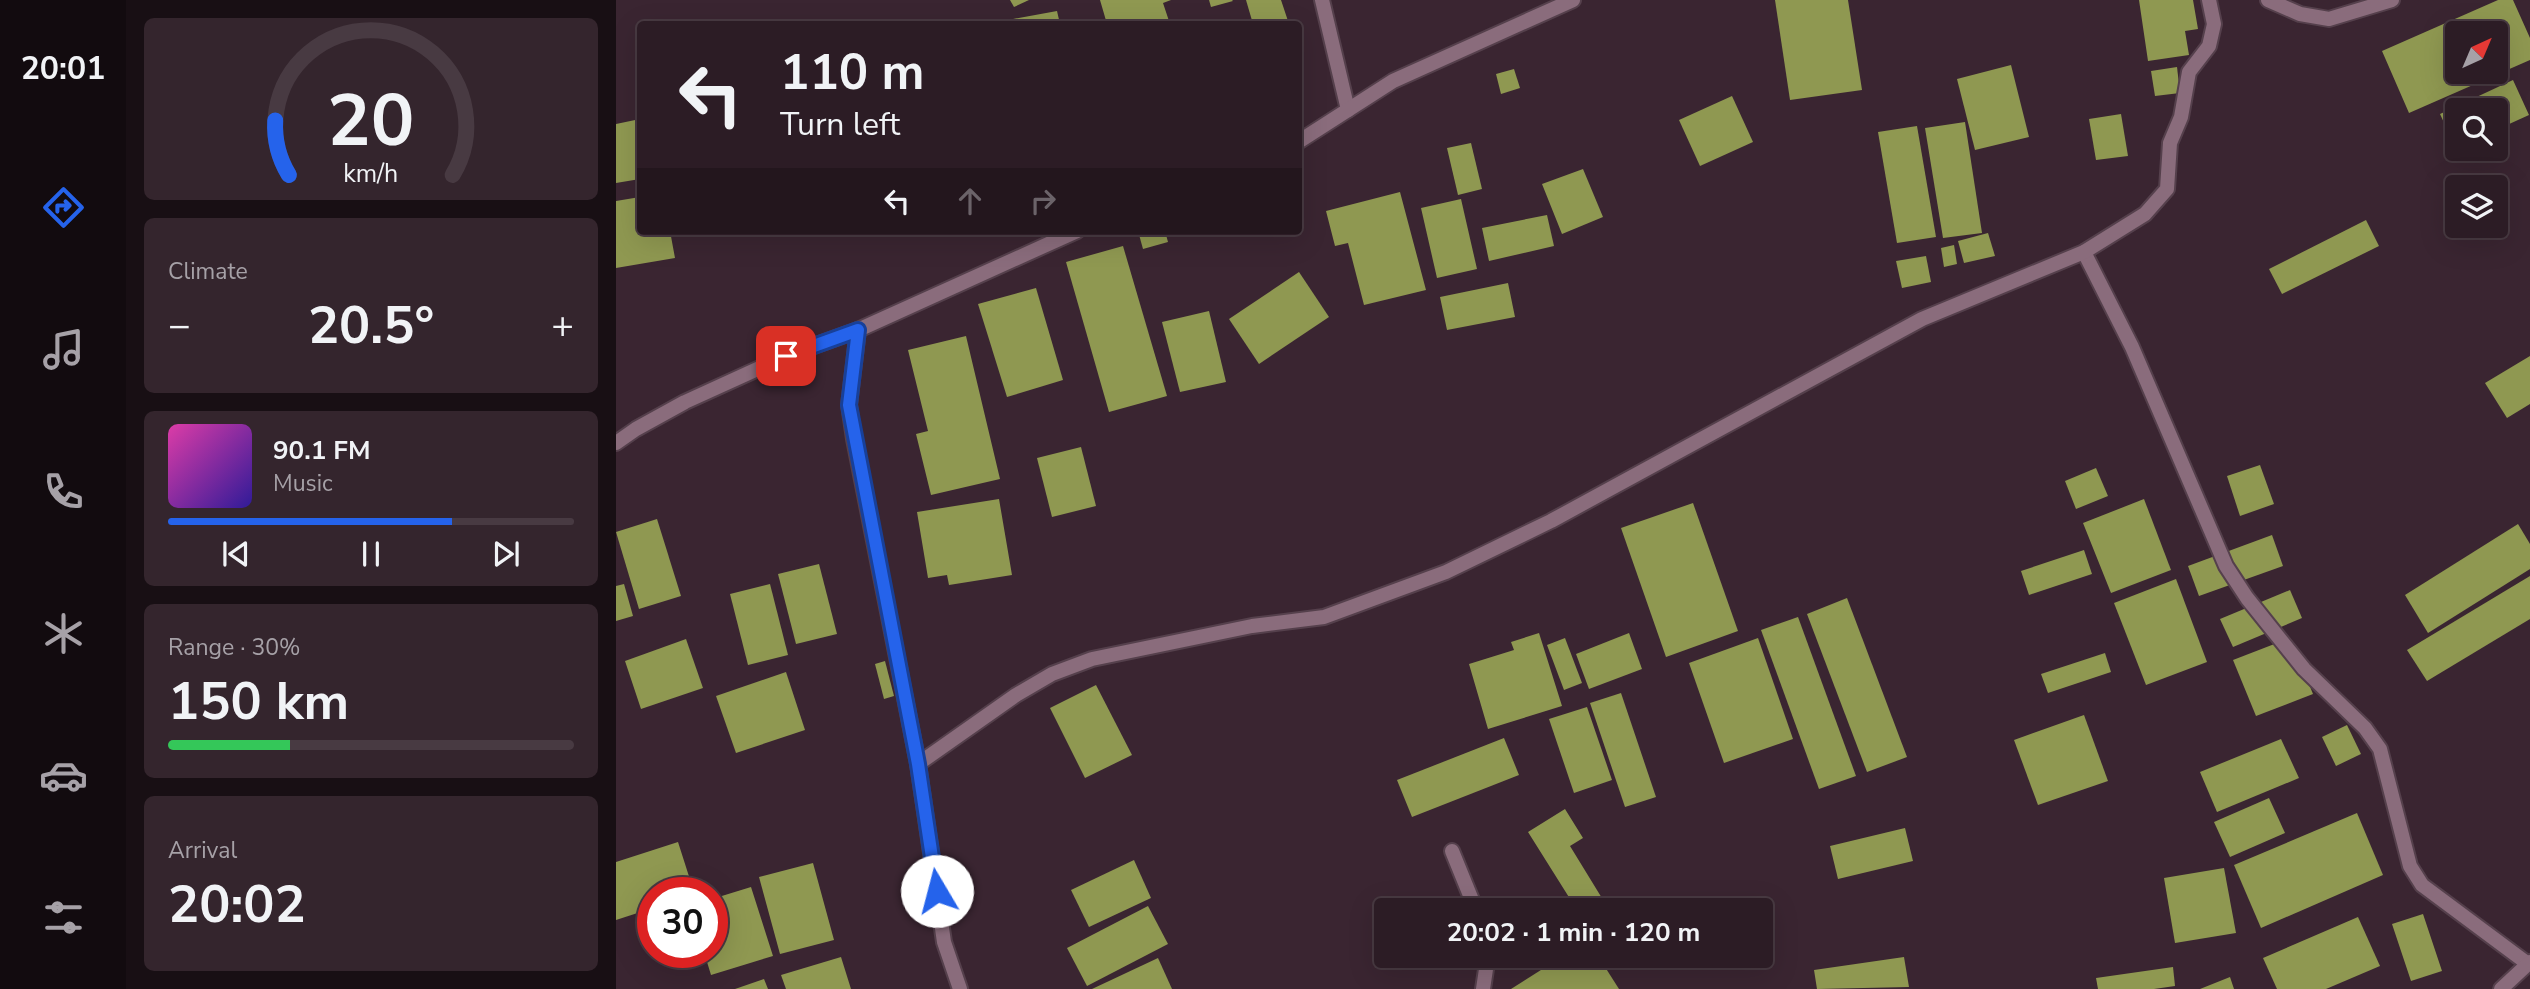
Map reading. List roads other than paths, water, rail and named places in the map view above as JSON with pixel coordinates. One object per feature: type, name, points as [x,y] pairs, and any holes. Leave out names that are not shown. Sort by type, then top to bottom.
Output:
[{"type":"street","points":[[1322,0],[1348,110]]},
{"type":"street","points":[[1302,139],[1393,80],[1573,0]]},
{"type":"street","points":[[918,764],[1016,695],[1052,674],[1092,659],[1252,626],[1324,617],[1446,572],[1551,520],[1922,319],[2084,251],[2144,214],[2167,188],[2170,143],[2181,117],[2189,72],[2209,46],[2214,24],[2209,0]]},
{"type":"street","points":[[2268,0],[2300,15],[2329,19],[2392,0]]},
{"type":"street","points":[[616,443],[685,401],[786,356],[858,330],[1068,235]]},
{"type":"street","points":[[2084,251],[2132,347],[2226,566],[2247,598],[2304,669],[2365,728],[2380,750],[2410,866],[2422,885],[2529,963],[2501,989]]},
{"type":"street","points":[[858,330],[849,405],[918,764],[944,942],[960,989]]},
{"type":"street","points":[[1452,851],[1471,898]]},
{"type":"street","points":[[1483,989],[1486,968]]}]
